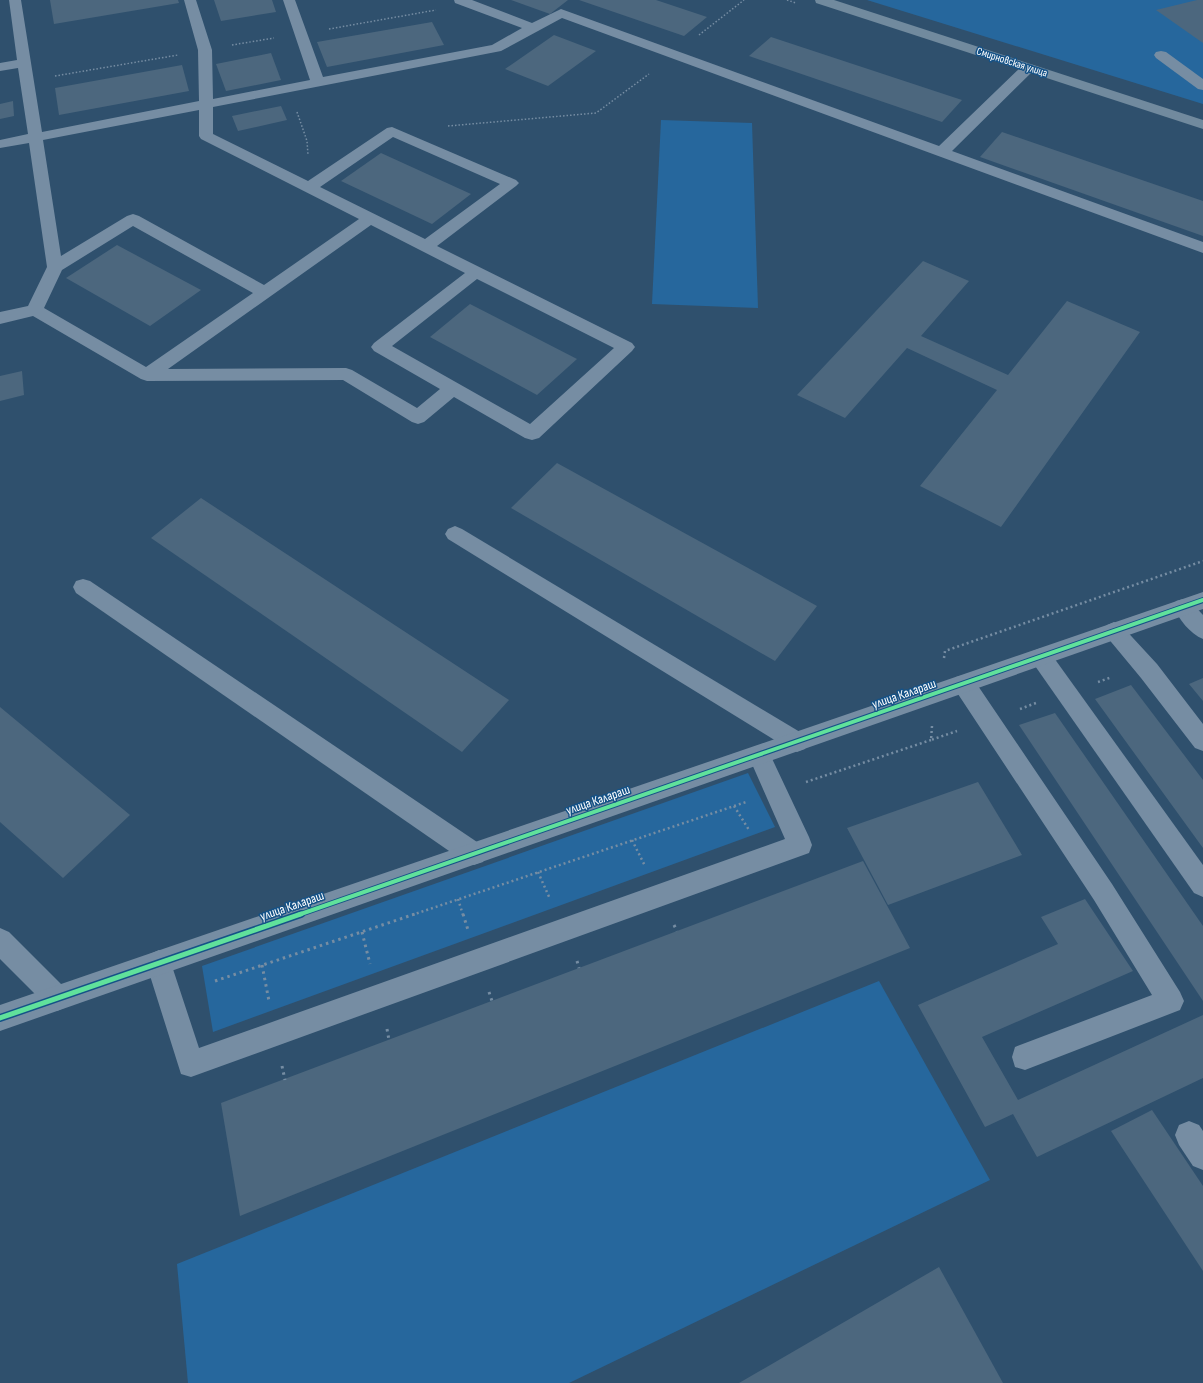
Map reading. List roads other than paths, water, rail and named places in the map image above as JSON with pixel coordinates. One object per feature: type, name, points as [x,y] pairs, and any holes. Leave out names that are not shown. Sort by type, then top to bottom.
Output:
[{"type":"main road","name":"Смирновская улица","points":[[821,0],[1203,125]]},
{"type":"street","points":[[15,0],[54,267],[35,310]]},
{"type":"street","points":[[190,0],[205,50],[206,136],[626,347],[532,433],[380,347],[476,272]]},
{"type":"street","points":[[289,0],[318,83]]},
{"type":"street","points":[[465,2],[533,28]]},
{"type":"street","points":[[0,144],[496,48],[561,13],[1203,248]]},
{"type":"street","points":[[1161,55],[1203,86]]},
{"type":"street","points":[[0,67],[24,63]]},
{"type":"street","points":[[942,152],[1028,68]]},
{"type":"street","points":[[309,188],[392,131],[511,183],[425,247]]},
{"type":"street","points":[[54,267],[133,219],[264,292]]},
{"type":"street","points":[[147,375],[369,219]]},
{"type":"street","points":[[0,318],[35,310],[147,375],[346,374],[418,417],[453,388]]},
{"type":"street","points":[[455,534],[797,742]]},
{"type":"street","points":[[83,587],[474,854]]},
{"type":"street","points":[[1193,603],[1203,630]]},
{"type":"street","name":"улица Калараш","points":[[0,1018],[760,755],[1193,603]]},
{"type":"street","points":[[1114,630],[1149,671],[1203,741]]},
{"type":"street","points":[[1041,656],[1203,885]]},
{"type":"street","points":[[964,684],[1103,892],[1171,1001],[1025,1057]]},
{"type":"street","points":[[159,963],[191,1064],[800,846],[760,755]]},
{"type":"street","points":[[0,941],[57,998]]}]
